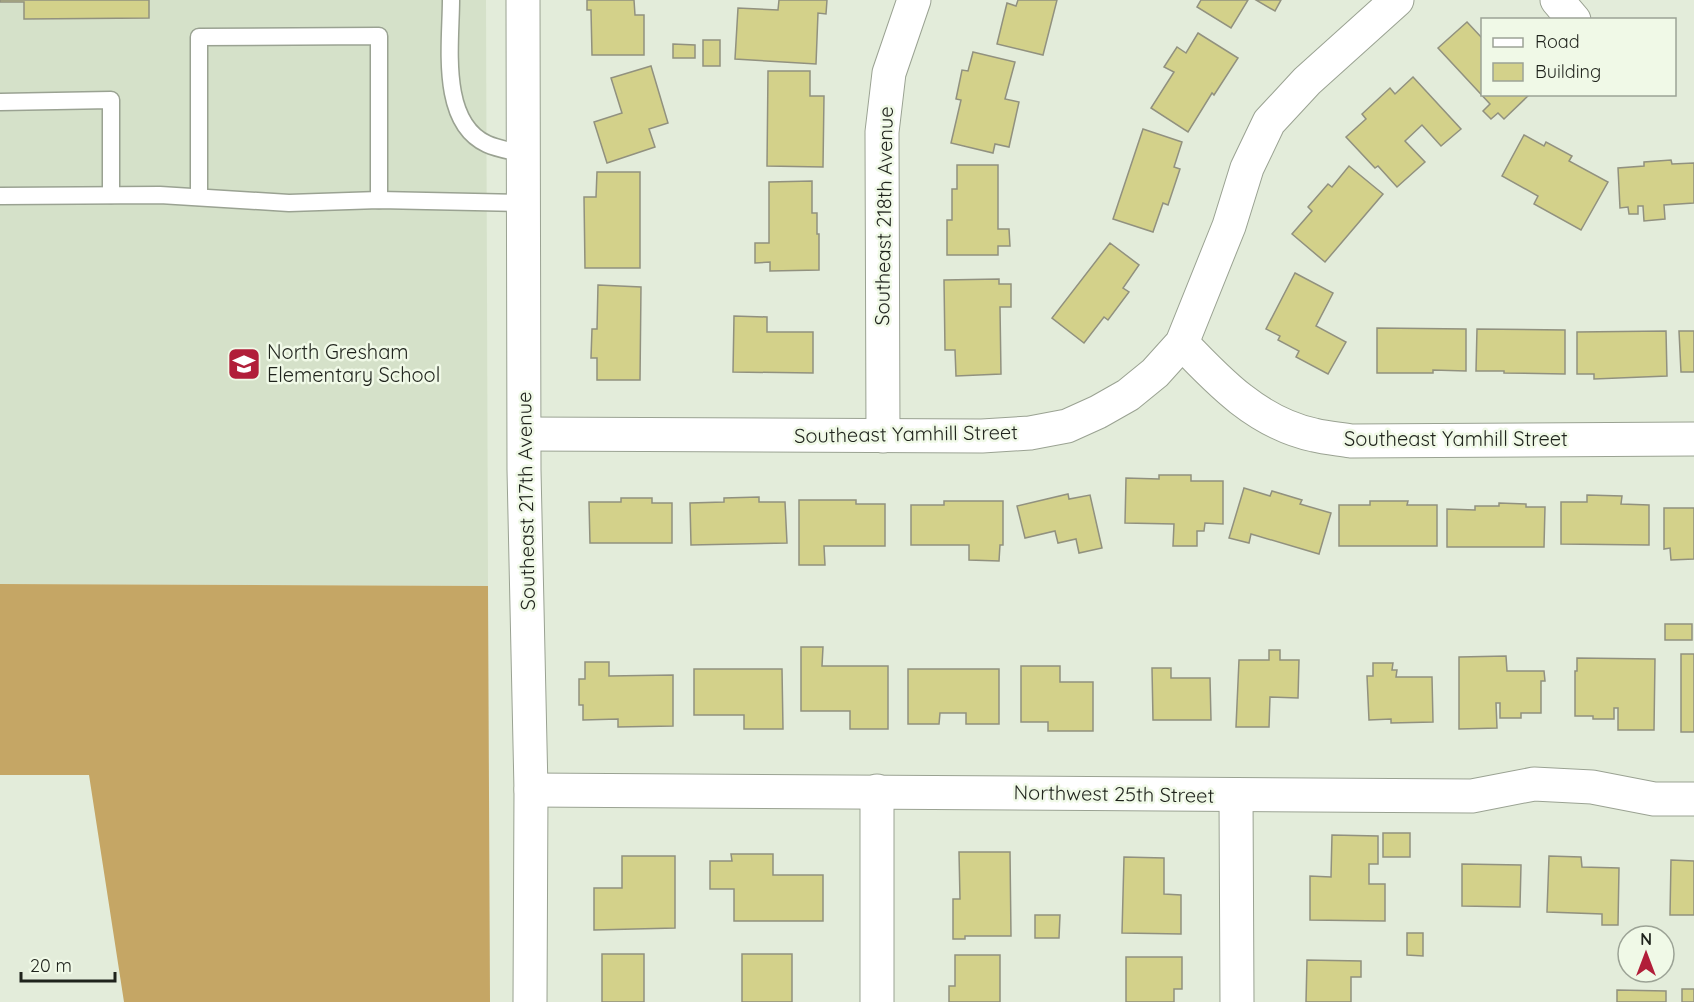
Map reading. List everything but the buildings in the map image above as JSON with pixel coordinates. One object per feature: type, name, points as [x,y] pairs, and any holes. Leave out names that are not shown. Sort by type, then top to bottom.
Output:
[{"type":"street","name":"Southeast 217th Avenue","points":[[523,0],[525,434],[531,790],[530,1002]]},
{"type":"street","name":"Southeast 218th Avenue","points":[[883,436],[882,132],[889,73],[914,0]]},
{"type":"street","points":[[1182,343],[1229,226],[1247,168],[1269,122],[1307,81],[1397,0]]},
{"type":"street","points":[[1557,0],[1572,18]]},
{"type":"street","name":"Southeast Yamhill Street","points":[[525,434],[982,436],[1030,433],[1066,426],[1128,395],[1155,373],[1182,343],[1243,402],[1276,422],[1313,435],[1351,441],[1694,439]]},
{"type":"street","name":"Northwest 25th Street","points":[[531,790],[1472,796],[1534,784],[1592,787],[1654,799],[1694,799]]},
{"type":"street","points":[[877,791],[878,1002]]},
{"type":"street","points":[[1236,795],[1237,1002]]},
{"type":"lane","points":[[451,0],[452,91],[460,117],[486,144],[523,154]]},
{"type":"lane","points":[[199,196],[199,37],[379,36],[379,200]]},
{"type":"lane","points":[[0,102],[111,100],[111,195]]},
{"type":"lane","points":[[0,196],[199,196],[289,203],[379,200],[524,203]]},
{"type":"shaded area","name":"North Gresham Elementary School","points":[[0,0],[486,0],[488,586],[0,584]]},
{"type":"shaded area","points":[[0,584],[488,586],[490,1002],[124,1002],[89,775],[0,775]]},
{"type":"place","name":"North Gresham Elementary School","points":[[244,364]]}]
